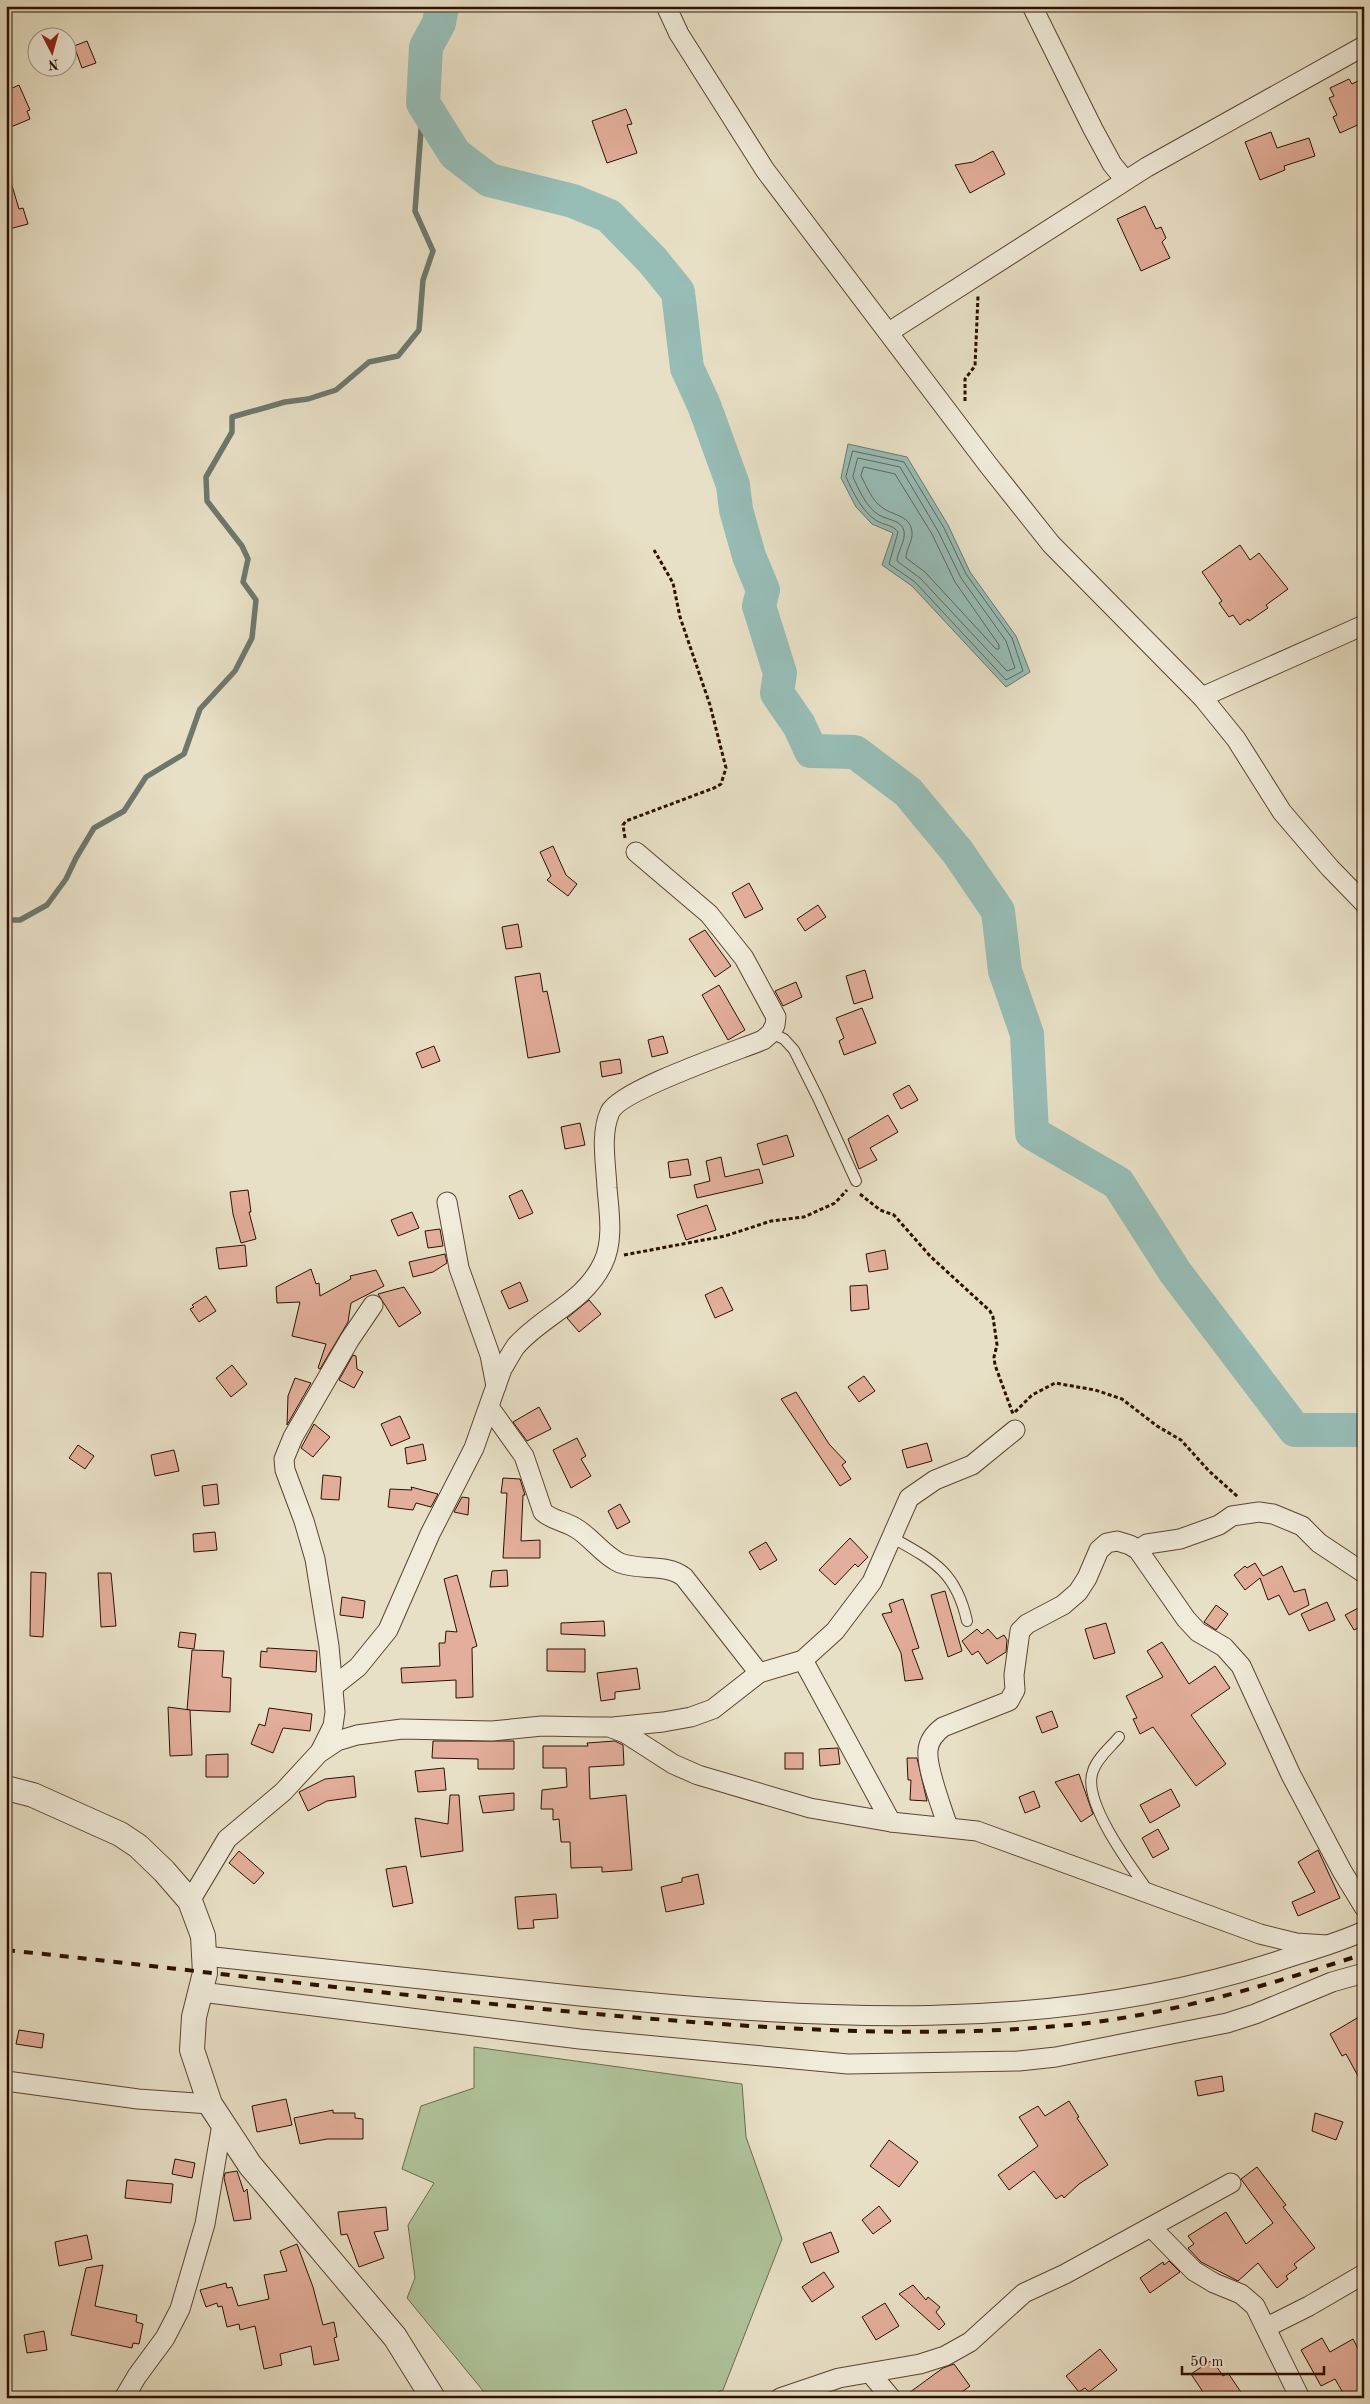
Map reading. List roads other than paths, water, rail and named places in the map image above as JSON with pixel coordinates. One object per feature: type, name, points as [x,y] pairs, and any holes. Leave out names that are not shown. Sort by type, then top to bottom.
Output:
[{"type":"street","points":[[666,6],[679,34],[765,170],[957,424],[1051,544],[1202,697],[1236,739],[1282,812],[1332,871],[1364,903]]},
{"type":"street","points":[[1032,6],[1093,129],[1112,164],[1125,180]]},
{"type":"street","points":[[889,332],[1125,180],[1364,46]]},
{"type":"street","points":[[1202,697],[1364,625]]},
{"type":"street","points":[[334,1686],[358,1667],[388,1630],[430,1534],[474,1448],[502,1369],[516,1346],[585,1290],[605,1261],[609,1225],[605,1137],[606,1122],[611,1109],[621,1099],[644,1088],[763,1040],[771,1033],[775,1025],[776,1017],[772,1007],[744,958],[709,914],[636,852]]},
{"type":"street","points":[[447,1202],[459,1268],[488,1347],[496,1387]]},
{"type":"street","points":[[319,1754],[333,1726],[334,1686],[315,1559],[304,1521],[285,1470],[284,1459],[293,1437],[350,1339],[373,1305]]},
{"type":"street","points":[[489,1407],[524,1456],[543,1512],[550,1518],[575,1527],[618,1562],[633,1567],[676,1571],[684,1578],[759,1673]]},
{"type":"street","points":[[190,1901],[227,1839],[283,1792],[319,1754],[337,1741],[380,1731],[492,1731],[542,1726],[609,1727],[663,1722],[713,1709],[759,1673],[803,1660],[834,1631],[872,1582],[909,1498],[935,1480],[972,1465],[1014,1422]]},
{"type":"street","points":[[1138,1550],[1147,1544],[1180,1539],[1219,1525],[1232,1516],[1259,1512],[1273,1514],[1302,1526],[1319,1543],[1364,1574]]},
{"type":"street","points":[[948,1828],[929,1760],[928,1750],[936,1732],[943,1727],[1009,1701],[1015,1690],[1015,1666],[1020,1631],[1027,1624],[1063,1605],[1078,1592],[1087,1578],[1099,1550],[1106,1544],[1118,1541],[1138,1550],[1186,1619],[1198,1632],[1224,1647],[1242,1666],[1291,1775],[1342,1871],[1364,1907]]},
{"type":"street","points":[[803,1660],[891,1822]]},
{"type":"street","points":[[609,1727],[625,1733],[673,1764],[698,1775],[810,1808],[891,1822],[977,1831],[1260,1934],[1296,1943],[1327,1944]]},
{"type":"street","points":[[6,1788],[33,1795],[120,1834],[138,1846],[164,1871],[190,1901],[203,1936],[205,1956],[205,1973],[194,2017],[192,2050],[210,2104],[250,2165],[394,2337],[433,2398]]},
{"type":"street","points":[[205,1956],[706,2008],[808,2015],[889,2016],[991,2014],[1057,2009],[1115,2001],[1172,1990],[1237,1973],[1360,1934]]},
{"type":"street","points":[[201,1992],[580,2039],[876,2065],[1019,2061],[1056,2057],[1227,2023],[1255,2014],[1332,1982],[1364,1973]]},
{"type":"street","points":[[6,2081],[138,2099],[210,2104]]},
{"type":"street","points":[[123,2396],[165,2338],[180,2309],[205,2224],[222,2124]]},
{"type":"street","points":[[780,2398],[839,2378],[871,2374],[920,2364],[945,2356],[970,2342],[1024,2293],[1065,2274],[1231,2183]]},
{"type":"street","points":[[1151,2228],[1194,2271],[1214,2283],[1241,2294],[1255,2306],[1267,2327],[1300,2398]]},
{"type":"street","points":[[1267,2327],[1309,2306],[1364,2274]]},
{"type":"street","points":[[871,2374],[891,2398]]},
{"type":"lane","points":[[771,1033],[784,1039],[794,1050],[856,1181]]},
{"type":"lane","points":[[893,1538],[932,1560],[950,1578],[962,1600],[967,1621]]},
{"type":"lane","points":[[1120,1737],[1092,1771],[1091,1780],[1094,1796],[1105,1823],[1123,1855],[1152,1894]]},
{"type":"water","points":[[848,444],[907,457],[948,525],[970,572],[1016,636],[1030,672],[1006,687],[912,586],[882,565],[893,533],[872,524],[856,507],[841,478]]},
{"type":"waterway","points":[[442,6],[439,23],[426,47],[423,103],[455,154],[489,180],[573,201],[609,216],[653,261],[678,292],[687,368],[704,405],[733,485],[736,510],[749,556],[763,590],[759,606],[780,673],[777,693],[799,725],[811,751],[855,752],[908,792],[957,851],[998,911],[1005,971],[1027,1034],[1032,1133],[1118,1183],[1175,1272],[1295,1430],[1364,1430]]},
{"type":"waterway","points":[[6,920],[20,920],[47,905],[66,879],[94,828],[124,811],[146,777],[184,754],[200,709],[235,671],[252,638],[256,600],[243,582],[248,559],[242,546],[207,501],[206,477],[232,432],[232,417],[285,402],[308,399],[336,390],[369,362],[398,356],[419,330],[423,280],[433,251],[415,211],[423,103]]},
{"type":"railway","points":[[6,1950],[552,2010],[740,2025],[905,2032],[1015,2029],[1070,2025],[1145,2014],[1292,1977],[1364,1954]]}]
